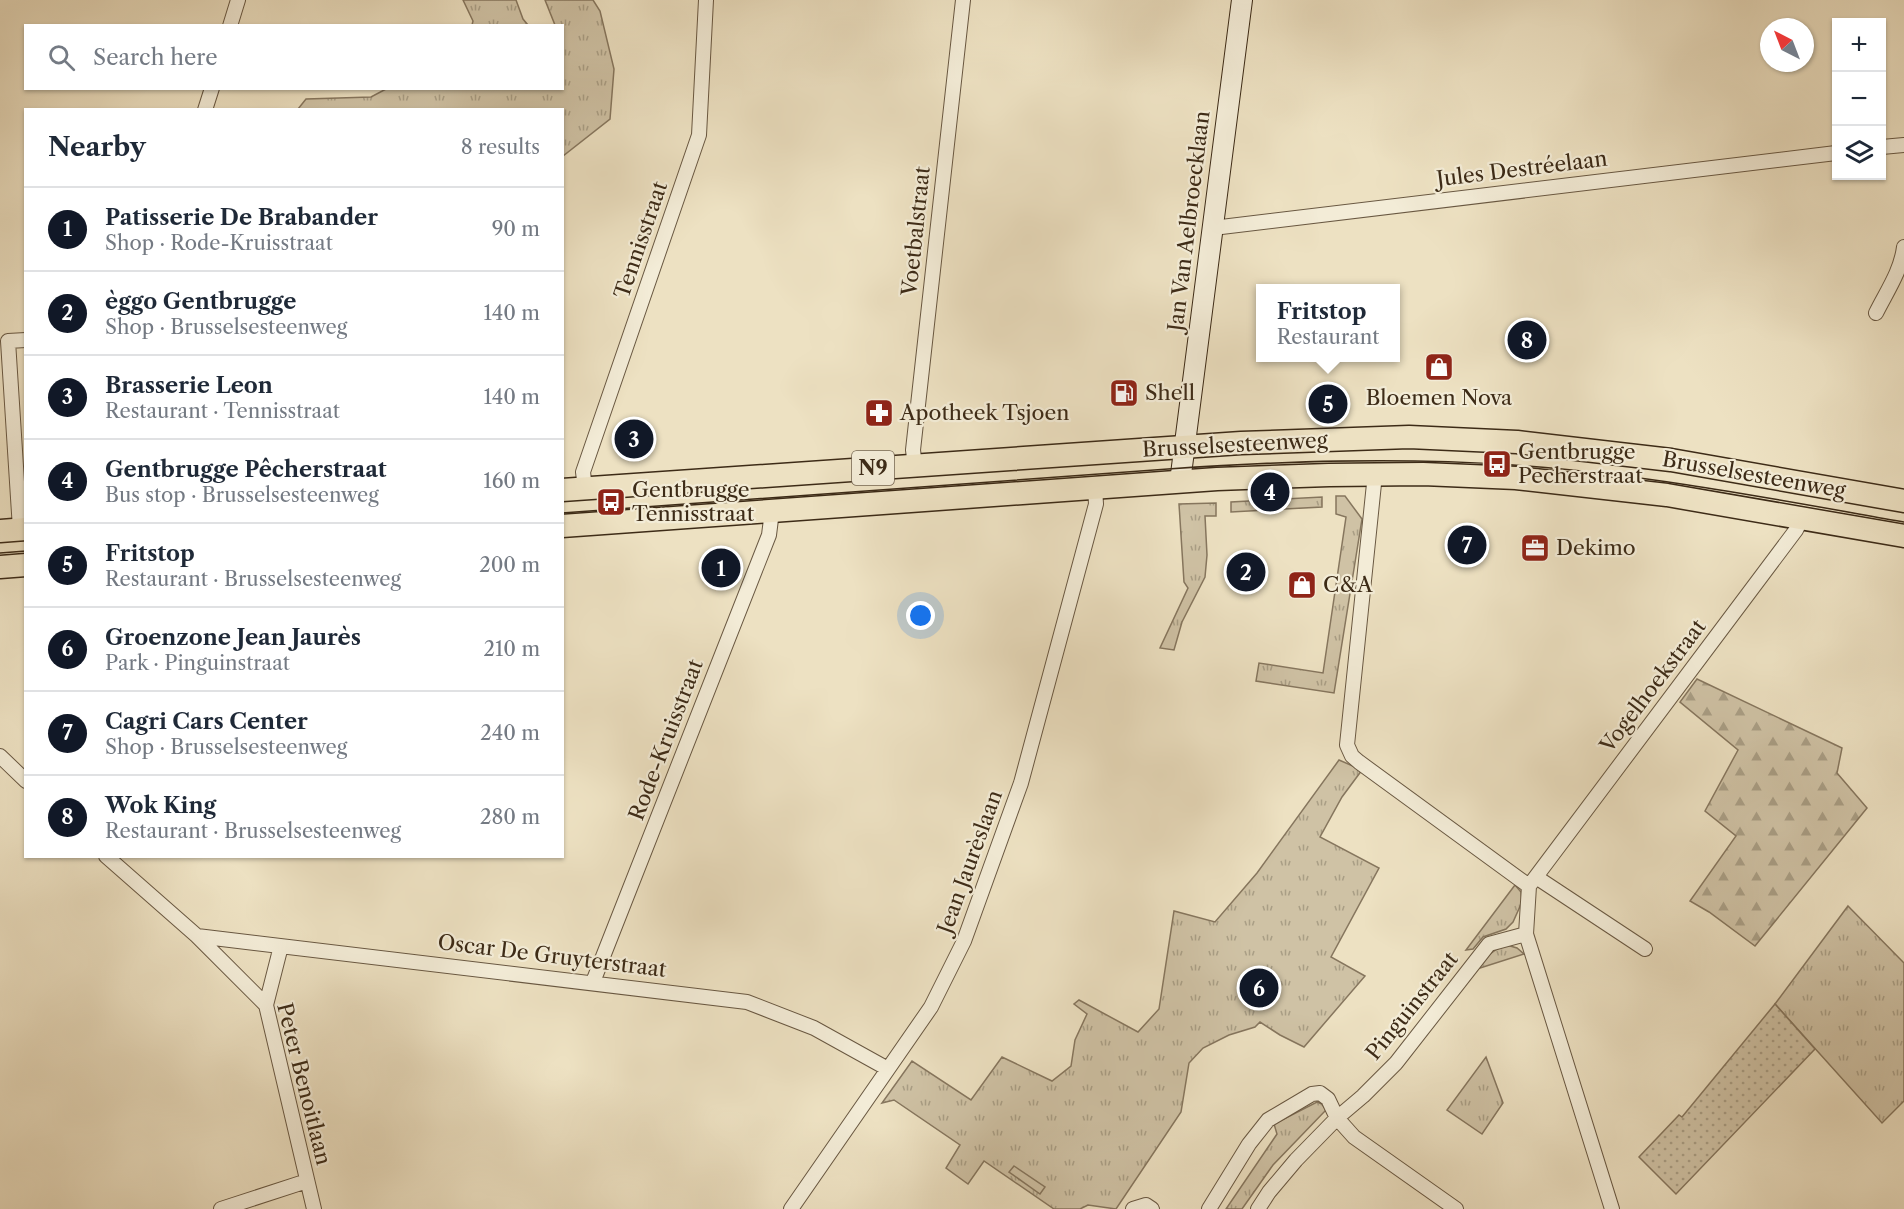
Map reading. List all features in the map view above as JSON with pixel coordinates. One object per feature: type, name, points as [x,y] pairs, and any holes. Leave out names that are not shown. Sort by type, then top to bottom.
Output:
[{"type":"main road","name":"Brusselsesteenweg","points":[[574,489],[1184,447],[1409,437],[1517,442],[1671,460],[1904,501]]},
{"type":"main road","name":"Brusselsesteenweg","points":[[564,526],[1180,482],[1375,474],[1516,478],[1600,486],[1667,495],[1904,536]]},
{"type":"main road","points":[[0,567],[24,565]]},
{"type":"street","points":[[232,24],[238,0]]},
{"type":"street","name":"Tennisstraat","points":[[574,489],[584,472],[699,135],[706,0]]},
{"type":"street","name":"Voetbalstraat","points":[[915,466],[913,450],[963,0]]},
{"type":"street","name":"Jan Van Aelbroecklaan","points":[[1180,482],[1242,0]]},
{"type":"street","points":[[206,108],[211,90]]},
{"type":"street","points":[[1886,147],[1904,145]]},
{"type":"street","name":"Jules Destréelaan","points":[[1213,228],[1832,153]]},
{"type":"street","points":[[1876,313],[1903,260],[1904,247]]},
{"type":"street","points":[[15,530],[4,342],[24,339]]},
{"type":"street","points":[[1375,474],[1347,745],[1352,756],[1533,882],[1645,949]]},
{"type":"street","name":"Jean Jaurèslaan","points":[[791,1209],[931,1006],[964,941],[1021,783],[1096,504],[1095,488]]},
{"type":"street","name":"Rode-Kruisstraat","points":[[593,982],[769,535],[772,511]]},
{"type":"street","name":"Vogelhoekstraat","points":[[1533,882],[1795,531],[1802,518]]},
{"type":"street","points":[[0,756],[24,779]]},
{"type":"street","name":"Peter Benoitlaan","points":[[108,858],[196,936],[266,1005],[314,1209]]},
{"type":"street","points":[[1533,882],[1526,934],[1612,1209]]},
{"type":"street","name":"Pinguinstraat","points":[[1258,1209],[1296,1160],[1396,1063],[1489,944],[1526,934]]},
{"type":"street","name":"Oscar De Gruyterstraat","points":[[196,936],[747,1002],[814,1028],[888,1069]]},
{"type":"street","points":[[266,1005],[281,946]]},
{"type":"street","points":[[1209,1209],[1254,1137],[1268,1120],[1312,1094],[1320,1094],[1328,1099],[1337,1118],[1354,1137],[1456,1209]]},
{"type":"street","points":[[221,1209],[307,1181]]},
{"type":"street","points":[[1133,1209],[1146,1205],[1152,1209]]},
{"type":"green space","points":[[463,0],[516,0],[527,24],[472,24]]},
{"type":"green space","points":[[545,0],[593,0],[600,11],[614,69],[610,119],[564,155],[564,108],[299,108],[306,99],[371,97],[384,90],[564,90],[564,24],[555,24]]},
{"type":"green space","points":[[1336,496],[1345,496],[1362,519],[1334,693],[1256,681],[1259,663],[1323,673],[1346,517],[1336,514]]},
{"type":"green space","points":[[1322,497],[1322,507],[1231,512],[1231,502]]},
{"type":"green space","points":[[1216,503],[1216,516],[1205,516],[1207,555],[1205,577],[1182,622],[1174,650],[1160,648],[1188,588],[1184,582],[1179,504]]},
{"type":"green space","points":[[1697,679],[1842,748],[1837,773],[1867,808],[1755,946],[1690,901],[1736,836],[1705,811],[1738,750],[1680,702]]},
{"type":"green space","points":[[1339,760],[1362,770],[1342,797],[1320,837],[1379,868],[1331,957],[1365,976],[1304,1047],[1260,1022],[1255,1027],[1229,1035],[1203,1048],[1189,1063],[1181,1112],[1116,1209],[1088,1205],[1080,1209],[1054,1209],[984,1161],[968,1184],[946,1168],[960,1145],[894,1100],[882,1103],[912,1061],[971,1100],[1002,1057],[1052,1081],[1071,1066],[1075,1040],[1087,1014],[1074,1004],[1079,1000],[1138,1032],[1159,1009],[1174,911],[1215,922],[1257,873]]},
{"type":"green space","points":[[1515,885],[1521,892],[1522,902],[1513,922],[1506,929],[1483,937],[1473,949],[1466,950]]},
{"type":"green space","points":[[1848,906],[1904,963],[1904,1101],[1882,1123],[1775,1004]]},
{"type":"green space","points":[[1507,945],[1517,948],[1524,954],[1477,969],[1493,951]]},
{"type":"green space","points":[[1775,1004],[1815,1049],[1676,1194],[1639,1157],[1679,1115],[1682,1117]]},
{"type":"green space","points":[[1486,1057],[1503,1103],[1482,1134],[1447,1110]]},
{"type":"green space","points":[[1317,1102],[1322,1104],[1326,1110],[1273,1165],[1242,1209],[1226,1209],[1277,1134],[1274,1124]]},
{"type":"green space","points":[[1014,1166],[1045,1187],[1040,1194],[1009,1172]]},
{"type":"tram line","points":[[564,513],[1211,466],[1297,462],[1426,461],[1513,465],[1612,474],[1709,488],[1904,522]]},
{"type":"tram line","points":[[0,553],[24,551]]},
{"type":"place","name":"Wok King","points":[[1527,340]]},
{"type":"place","name":"Bloemen Nova","points":[[1439,367]]},
{"type":"place","name":"Shell","points":[[1124,393]]},
{"type":"place","name":"Fritstop","points":[[1328,404]]},
{"type":"place","name":"Apotheek Tsjoen","points":[[879,413]]},
{"type":"place","name":"Brasserie Leon","points":[[634,439]]},
{"type":"place","name":"Gentbrugge Pecherstraat","points":[[1497,464]]},
{"type":"place","name":"Gentbrugge Pêcherstraat","points":[[1270,492]]},
{"type":"place","name":"Gentbrugge Tennisstraat","points":[[611,502]]},
{"type":"place","name":"Cagri Cars Center","points":[[1467,545]]},
{"type":"place","name":"Dekimo","points":[[1535,548]]},
{"type":"place","name":"Patisserie De Brabander","points":[[721,568]]},
{"type":"place","name":"èggo Gentbrugge","points":[[1246,572]]},
{"type":"place","name":"C&A","points":[[1302,585]]},
{"type":"place","name":"Groenzone Jean Jaurès","points":[[1259,988]]}]
